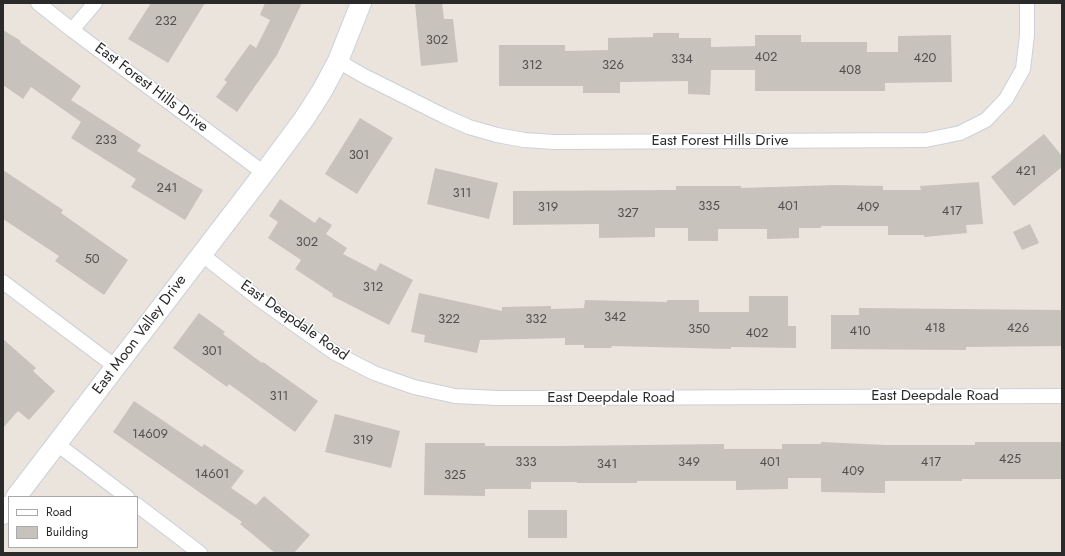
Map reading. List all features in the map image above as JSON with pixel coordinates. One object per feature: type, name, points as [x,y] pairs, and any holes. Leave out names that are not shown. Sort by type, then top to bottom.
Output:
[{"type":"street","name":"East Forest Hills Drive","points":[[38,3],[264,173]]},
{"type":"street","points":[[72,30],[95,3]]},
{"type":"street","name":"East Moon Valley Drive","points":[[17,496],[304,119],[322,91],[338,61],[361,3]]},
{"type":"street","name":"East Forest Hills Drive","points":[[338,61],[364,76],[469,127],[497,135],[524,140],[554,142],[926,140],[960,133],[986,120],[1006,99],[1023,69],[1027,36],[1026,3]]},
{"type":"street","name":"East Deepdale Road","points":[[201,254],[259,299],[335,353],[374,373],[414,387],[455,396],[498,398],[1062,396]]},
{"type":"street","points":[[3,282],[116,367]]},
{"type":"street","points":[[57,444],[126,496]]},
{"type":"street","points":[[138,506],[200,553]]},
{"type":"building","points":[[151,3],[205,3],[168,63],[128,39]]},
{"type":"building","points":[[265,3],[302,3],[277,55],[237,112],[216,97],[227,82],[224,80],[250,44],[256,48],[270,20],[260,15]]},
{"type":"building","points":[[415,3],[442,3],[444,19],[453,19],[458,62],[421,66]]},
{"type":"building","points":[[3,30],[21,41],[20,42],[81,86],[71,100],[141,145],[137,151],[203,190],[185,220],[131,187],[136,179],[71,138],[81,122],[31,87],[23,99],[3,85]]},
{"type":"building","points":[[653,33],[679,33],[679,38],[711,38],[711,47],[755,46],[755,35],[801,35],[801,42],[867,42],[867,52],[898,52],[898,36],[951,35],[952,82],[885,83],[885,91],[755,91],[755,70],[711,70],[710,95],[688,94],[688,81],[620,82],[620,93],[583,93],[583,86],[499,86],[499,45],[565,45],[565,51],[608,50],[608,38],[653,37]]},
{"type":"building","points":[[360,118],[393,138],[357,194],[325,174]]},
{"type":"building","points":[[1044,134],[1062,156],[1062,167],[1014,206],[991,177]]},
{"type":"building","points":[[435,168],[498,183],[489,219],[427,204]]},
{"type":"building","points":[[3,170],[63,210],[61,213],[128,260],[104,295],[55,261],[59,256],[3,219]]},
{"type":"building","points":[[979,182],[983,224],[966,225],[967,233],[924,237],[924,235],[888,235],[888,226],[821,226],[821,228],[799,228],[799,238],[767,239],[767,229],[718,229],[718,241],[688,241],[688,228],[655,228],[655,237],[599,238],[599,224],[513,225],[513,191],[676,190],[676,186],[741,186],[741,188],[836,185],[883,186],[883,190],[921,190],[920,186]]},
{"type":"building","points":[[280,199],[315,223],[319,217],[332,225],[326,234],[347,248],[343,254],[376,271],[380,263],[413,280],[389,325],[332,296],[333,294],[295,269],[301,260],[268,238],[278,222],[269,216]]},
{"type":"building","points":[[1030,224],[1039,243],[1022,250],[1013,232]]},
{"type":"building","points":[[419,293],[502,311],[502,307],[551,306],[551,309],[584,308],[585,300],[667,302],[667,300],[699,300],[699,312],[749,312],[749,296],[788,296],[788,326],[796,326],[796,348],[731,347],[731,349],[612,346],[611,348],[584,348],[584,345],[565,345],[565,338],[480,340],[477,353],[424,342],[425,335],[411,332]]},
{"type":"building","points":[[859,308],[1062,310],[1062,346],[966,347],[966,350],[831,349],[831,315],[859,315]]},
{"type":"building","points":[[199,313],[225,332],[223,334],[262,363],[263,362],[318,401],[295,432],[229,384],[227,387],[173,348]]},
{"type":"building","points":[[3,339],[36,368],[33,371],[55,391],[29,420],[18,411],[3,428]]},
{"type":"building","points":[[134,401],[202,447],[204,444],[244,471],[231,488],[256,505],[264,496],[310,535],[294,553],[275,553],[240,524],[242,522],[113,432]]},
{"type":"building","points":[[335,414],[400,431],[391,468],[325,452]]},
{"type":"building","points":[[821,442],[885,445],[975,445],[975,442],[1062,442],[1062,479],[885,481],[885,493],[821,492],[821,478],[788,478],[788,489],[736,490],[736,481],[637,481],[637,483],[531,482],[531,489],[485,489],[485,496],[424,495],[425,443],[485,443],[485,446],[724,444],[724,449],[782,449],[782,444],[821,444]]},
{"type":"building","points":[[528,510],[567,510],[567,538],[528,538]]}]
